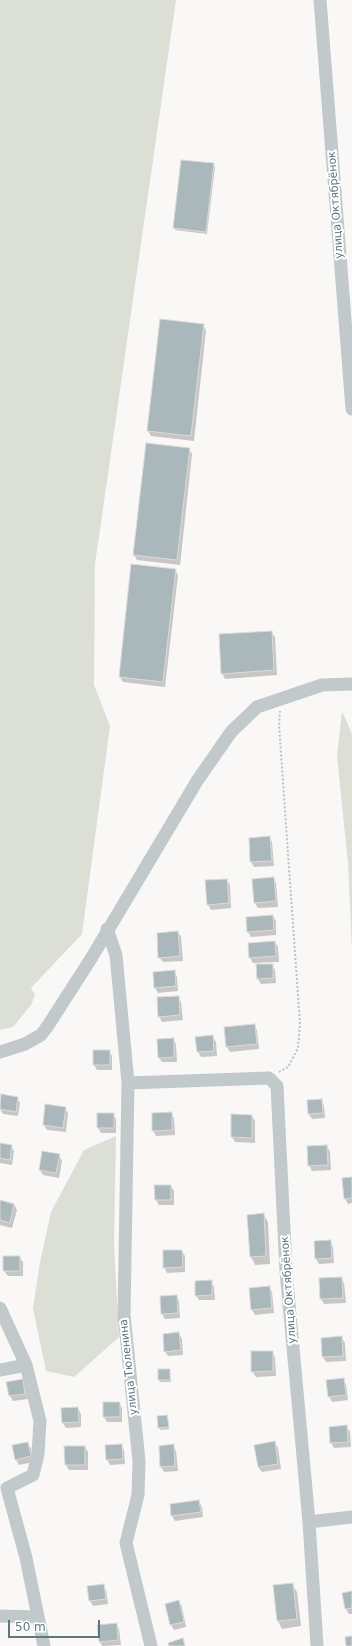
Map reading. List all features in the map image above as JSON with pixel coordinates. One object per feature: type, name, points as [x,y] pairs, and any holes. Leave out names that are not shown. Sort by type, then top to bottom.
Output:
[{"type":"street","name":"улица Октябрёнок","points":[[320,0],[352,409]]},
{"type":"street","points":[[0,1052],[25,1044],[41,1035],[69,995],[107,929],[197,781],[231,732],[257,707],[322,685],[352,684]]},
{"type":"street","name":"улица Тюленина","points":[[107,929],[116,955],[128,1082],[124,1315],[139,1461],[138,1495],[126,1543],[151,1646]]},
{"type":"street","name":"улица Октябрёнок","points":[[269,1078],[277,1086],[286,1270],[309,1522],[317,1646]]},
{"type":"street","points":[[128,1082],[269,1078]]},
{"type":"street","points":[[0,1308],[26,1365],[40,1421],[38,1454],[33,1475],[3,1487],[26,1558],[44,1646]]},
{"type":"street","points":[[0,1370],[26,1365]]},
{"type":"street","points":[[309,1522],[352,1518]]},
{"type":"street","points":[[0,1616],[38,1617]]},
{"type":"path","points":[[269,1078],[288,1067],[298,1048],[300,1024],[278,725],[282,698]]},
{"type":"shaded area","points":[[0,0],[176,0],[95,564],[94,685],[110,726],[82,934],[31,988],[35,995],[31,1005],[13,1027],[0,1030]]},
{"type":"shaded area","points":[[342,711],[352,734],[352,950],[348,863],[337,756]]},
{"type":"shaded area","points":[[116,1136],[114,1244],[119,1337],[74,1377],[46,1371],[33,1308],[40,1262],[51,1212],[84,1150]]},
{"type":"building","points":[[181,160],[214,163],[206,232],[173,228]]},
{"type":"building","points":[[160,319],[204,324],[191,436],[147,431]]},
{"type":"building","points":[[146,443],[190,448],[177,560],[133,555]]},
{"type":"building","points":[[131,564],[176,569],[163,682],[119,677]]},
{"type":"building","points":[[272,631],[274,670],[221,674],[219,634]]},
{"type":"building","points":[[270,836],[272,861],[250,862],[249,838]]},
{"type":"building","points":[[274,877],[276,901],[254,903],[252,879]]},
{"type":"building","points":[[227,879],[229,903],[207,905],[205,880]]},
{"type":"building","points":[[273,915],[274,930],[247,932],[246,917]]},
{"type":"building","points":[[178,931],[180,956],[158,958],[157,933]]},
{"type":"building","points":[[275,941],[276,956],[249,958],[248,943]]},
{"type":"building","points":[[256,964],[273,964],[273,978],[257,979]]},
{"type":"building","points":[[175,970],[176,986],[154,988],[153,972]]},
{"type":"building","points":[[179,996],[180,1015],[158,1017],[157,997]]},
{"type":"building","points":[[255,1024],[257,1044],[226,1047],[224,1027]]},
{"type":"building","points":[[213,1035],[214,1051],[197,1052],[195,1037]]},
{"type":"building","points":[[174,1038],[174,1057],[158,1058],[157,1039]]},
{"type":"building","points":[[93,1050],[110,1050],[110,1065],[93,1065]]},
{"type":"building","points":[[1,1094],[18,1097],[16,1112],[0,1109]]},
{"type":"building","points":[[322,1099],[323,1113],[308,1114],[307,1100]]},
{"type":"building","points":[[45,1104],[66,1107],[63,1128],[43,1125]]},
{"type":"building","points":[[172,1112],[172,1130],[152,1131],[152,1113]]},
{"type":"building","points":[[97,1113],[114,1113],[114,1128],[97,1128]]},
{"type":"building","points":[[231,1114],[252,1115],[252,1138],[231,1137]]},
{"type":"building","points":[[0,1143],[12,1145],[10,1160],[0,1158]]},
{"type":"building","points":[[327,1145],[328,1165],[308,1166],[307,1146]]},
{"type":"building","points":[[42,1151],[60,1154],[56,1173],[39,1170]]},
{"type":"building","points":[[352,1177],[352,1198],[344,1199],[342,1178]]},
{"type":"building","points":[[154,1185],[171,1185],[171,1200],[155,1200]]},
{"type":"building","points":[[0,1200],[14,1204],[10,1223],[0,1220]]},
{"type":"building","points":[[264,1213],[266,1256],[250,1257],[247,1215]]},
{"type":"building","points":[[331,1240],[332,1258],[315,1259],[314,1241]]},
{"type":"building","points":[[163,1250],[182,1250],[183,1267],[163,1268]]},
{"type":"building","points":[[3,1256],[20,1256],[20,1271],[3,1271]]},
{"type":"building","points":[[342,1277],[343,1298],[320,1299],[319,1278]]},
{"type":"building","points":[[212,1280],[212,1295],[195,1296],[195,1281]]},
{"type":"building","points":[[270,1286],[272,1308],[251,1310],[249,1288]]},
{"type":"building","points":[[177,1295],[178,1313],[161,1314],[160,1296]]},
{"type":"building","points":[[179,1332],[181,1350],[164,1352],[163,1334]]},
{"type":"building","points":[[342,1336],[343,1356],[322,1357],[321,1338]]},
{"type":"building","points":[[251,1351],[273,1351],[273,1371],[251,1372]]},
{"type":"building","points":[[158,1369],[170,1369],[170,1380],[158,1380]]},
{"type":"building","points":[[344,1378],[346,1395],[328,1397],[326,1380]]},
{"type":"building","points":[[23,1379],[25,1394],[9,1396],[6,1382]]},
{"type":"building","points":[[103,1402],[120,1402],[120,1417],[103,1417]]},
{"type":"building","points":[[78,1407],[79,1422],[62,1423],[61,1408]]},
{"type":"building","points":[[167,1415],[169,1427],[158,1428],[157,1416]]},
{"type":"building","points":[[347,1425],[348,1442],[330,1443],[329,1427]]},
{"type":"building","points":[[275,1441],[278,1464],[258,1467],[254,1445]]},
{"type":"building","points":[[28,1442],[31,1456],[15,1460],[12,1445]]},
{"type":"building","points":[[122,1444],[123,1459],[106,1460],[105,1445]]},
{"type":"building","points":[[174,1444],[175,1466],[160,1467],[159,1446]]},
{"type":"building","points":[[64,1446],[85,1446],[85,1465],[65,1465]]},
{"type":"building","points":[[199,1500],[201,1512],[171,1516],[170,1504]]},
{"type":"building","points":[[293,1583],[297,1619],[277,1621],[273,1585]]},
{"type":"building","points":[[104,1584],[106,1599],[89,1601],[87,1586]]},
{"type":"building","points":[[352,1591],[352,1608],[345,1609],[342,1593]]},
{"type":"building","points":[[179,1600],[184,1622],[170,1625],[165,1604]]},
{"type":"building","points":[[117,1623],[118,1640],[99,1642],[97,1625]]},
{"type":"building","points":[[352,1636],[352,1646],[346,1646],[345,1637]]},
{"type":"building","points":[[183,1638],[185,1646],[169,1646],[168,1643]]}]
